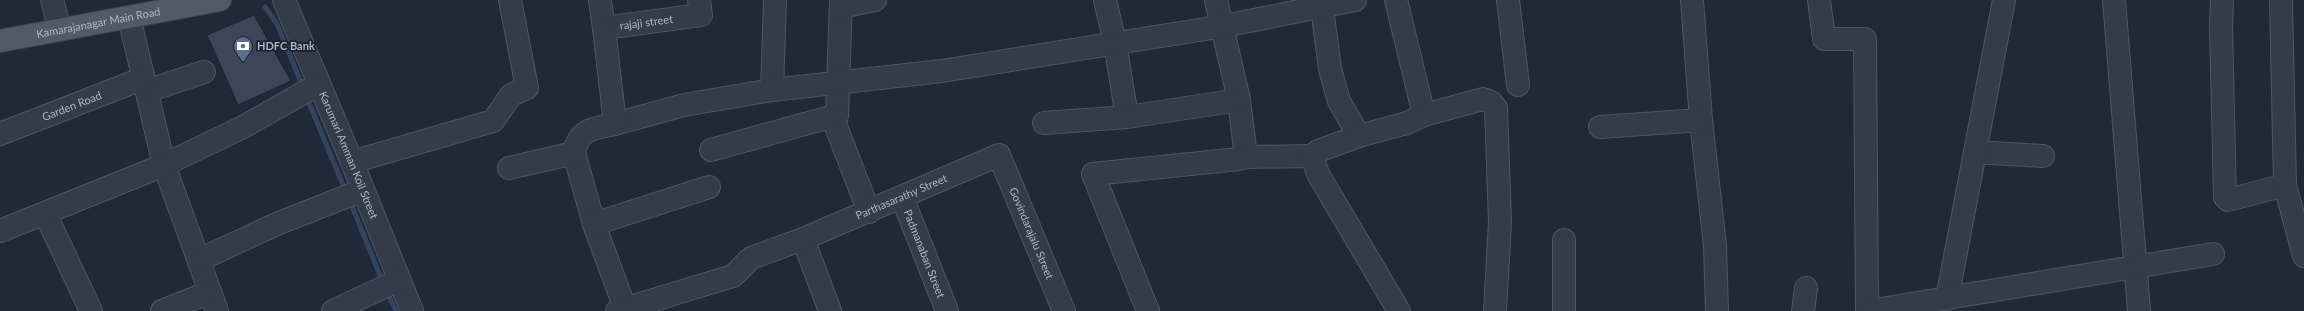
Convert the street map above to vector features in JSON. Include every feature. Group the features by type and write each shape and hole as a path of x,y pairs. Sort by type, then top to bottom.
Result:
{"main road":[{"name":"Kamarajanagar Main Road","path":"0,42 220,0"}],"street":[{"path":"52,0 60,30"},
{"name":"Karumari Amman Koil Street","path":"284,0 363,190 389,284 412,311"},
{"path":"352,162 493,121 511,95 527,88 510,0"},
{"name":"rajaji street","path":"600,0 604,28 701,15 699,0"},
{"path":"772,90 775,0"},
{"path":"869,212 835,124 837,115 841,3 875,0"},
{"path":"1105,0 1115,43 1127,117"},
{"path":"1216,0 1224,26 1239,100 1246,157"},
{"path":"623,310 594,224 574,153 581,136 588,131 684,105 772,90 942,72 1224,26 1295,5 1322,7 1355,0"},
{"path":"1396,0 1424,115"},
{"path":"1508,0 1518,85"},
{"path":"1692,0 1701,120 1715,246 1717,311"},
{"path":"1819,0 1824,39 1865,39 1868,311 2214,254"},
{"path":"1947,298 2004,0"},
{"path":"2114,0 2139,311"},
{"path":"2222,0 2221,26 2225,197 2228,200 2285,185"},
{"path":"2281,0 2285,185 2304,256"},
{"path":"1322,7 1330,69 1339,101 1359,136"},
{"path":"130,17 164,165 214,301 162,311"},
{"path":"604,28 615,124"},
{"name":"Garden Road","path":"0,134 145,85 204,72"},
{"path":"0,231 164,165 243,127 319,84"},
{"path":"1148,311 1093,174 1239,160 1246,157 1312,156 1318,151 1359,136 1406,123 1424,115 1482,99 1491,102 1496,108 1500,222 1495,311"},
{"path":"1044,123 1127,117 1239,100"},
{"path":"711,150 837,115"},
{"path":"1600,127 1701,120"},
{"path":"1975,152 2043,156"},
{"path":"508,168 574,153"},
{"name":"Parthasarathy Street","path":"623,310 733,276 751,258 869,212 999,155"},
{"name":"Govindarajalu Street","path":"999,155 1064,311"},
{"path":"1312,156 1318,174 1399,311"},
{"path":"594,224 709,187"},
{"path":"199,260 279,223 363,190"},
{"name":"Padmanaban Street","path":"902,197 947,311"},
{"path":"45,212 91,311"},
{"path":"803,239 830,311"},
{"path":"1564,240 1564,311"},
{"path":"333,311 389,284"},
{"path":"1803,311 1806,288"}],"building":[{"path":"254,15 291,81 238,105 207,35"}],"waterway":[{"path":"265,7 277,24 303,87"},
{"path":"306,96 346,192"},
{"path":"350,201 383,283"},
{"path":"387,292 396,311"}],"place":[{"name":"HDFC Bank","path":"243,63"}]}
